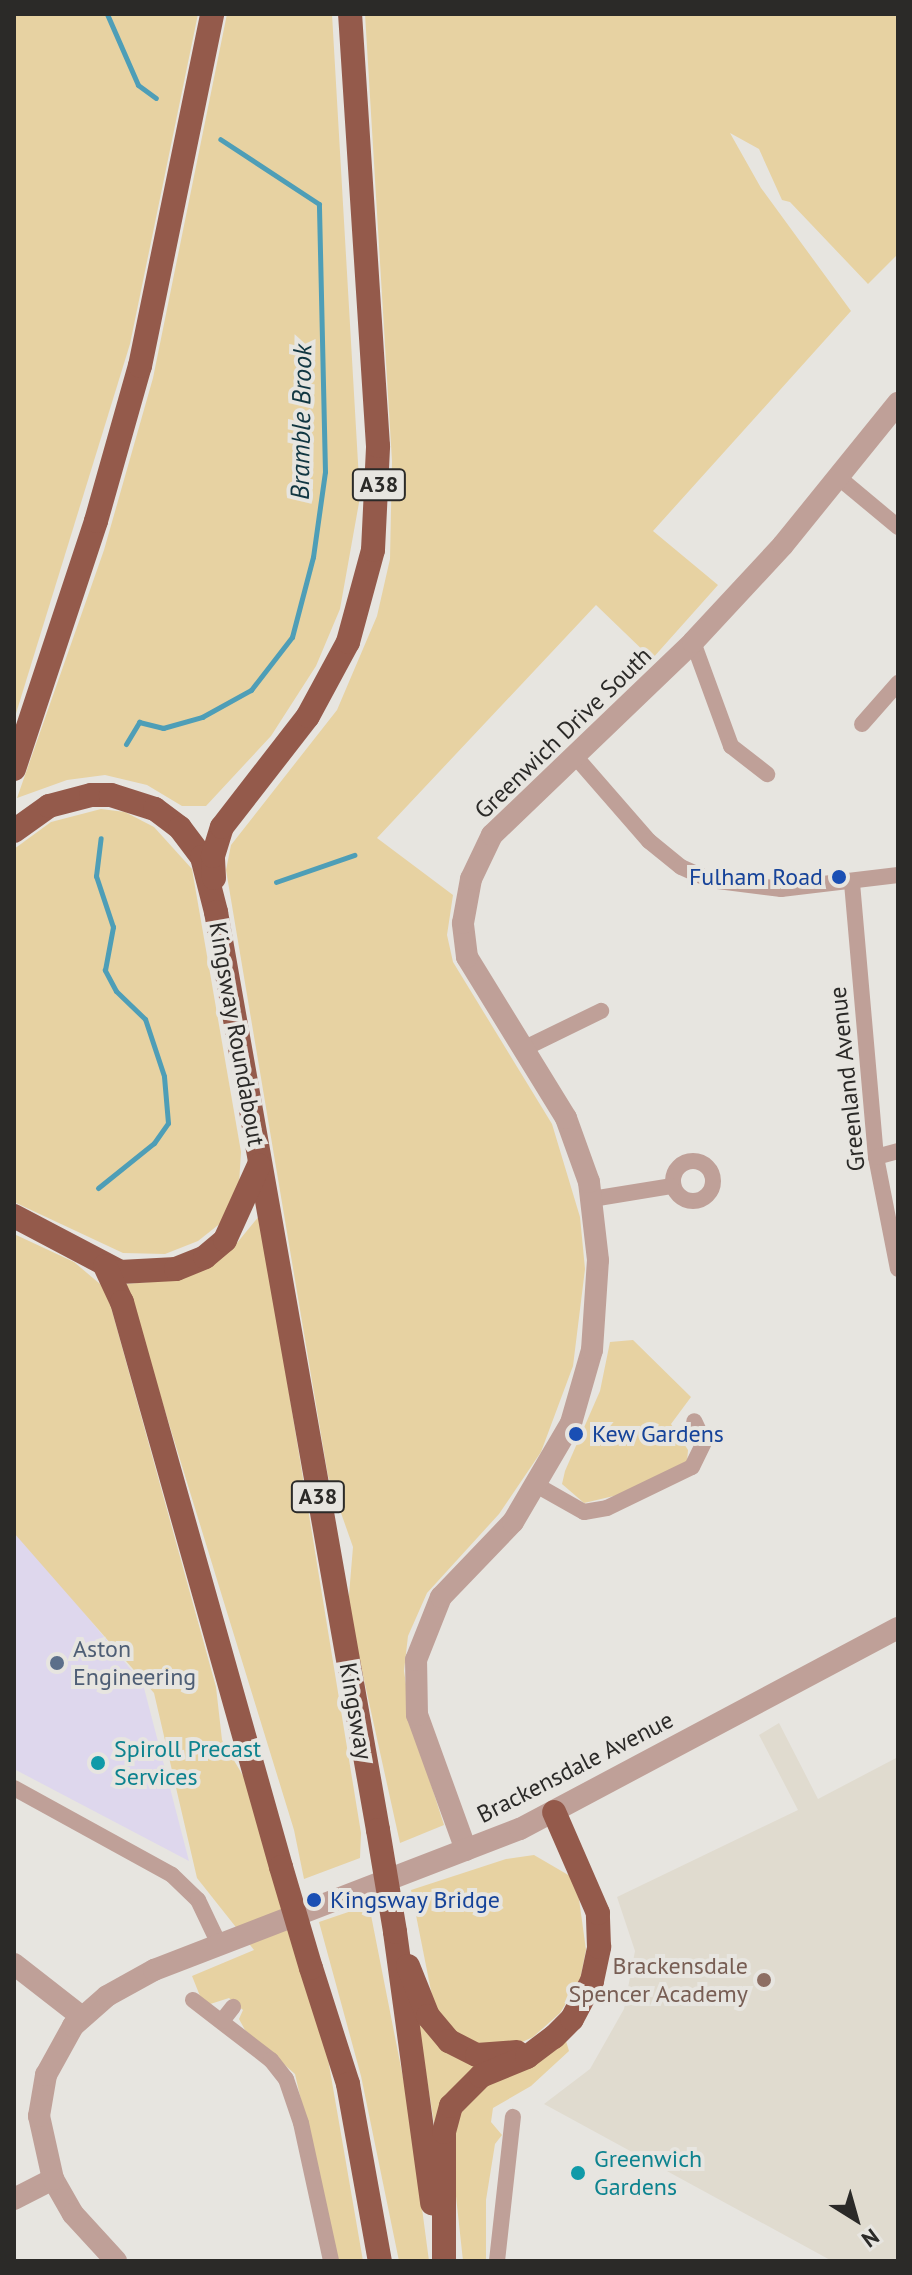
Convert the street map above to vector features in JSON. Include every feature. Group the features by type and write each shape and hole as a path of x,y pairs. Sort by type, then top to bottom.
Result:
{"highway":[{"path":"14,769 53,658 140,366 212,14"},
{"name":"A38","path":"216,912 213,856 222,827 280,756 332,676 348,642 373,550 378,446 350,14"},
{"name":"Kingsway Roundabout","path":"14,831 37,813 72,798 111,795 155,809 194,845 216,912 260,1163 232,1231 205,1257 148,1274 105,1266 14,1216"},
{"name":"Kingsway","path":"260,1163 396,1935 442,2261"},
{"path":"105,1266 122,1302 281,1867 348,2084 380,2261"},
{"path":"442,2261 444,2132 451,2106 472,2082 538,2049 563,2029 583,2003 599,1947 594,1899 554,1812"},
{"path":"396,1935 428,2016 449,2041 490,2056 538,2049"}],"street":[{"name":"Greenwich Drive South","path":"466,1850 417,1715 416,1660 441,1597 513,1522 538,1486 571,1423 592,1350 598,1260 592,1199 566,1118 467,957 466,901 476,865 492,835 693,642 838,477 898,403"},
{"path":"838,477 898,527"},
{"path":"693,642 731,746 767,774"},
{"path":"862,724 898,683"},
{"path":"574,755 649,841 681,867 710,880 781,889 852,883 898,875"},
{"name":"Greenland Avenue","path":"852,883 876,1157 898,1269"},
{"path":"523,1049 601,1011"},
{"path":"876,1157 898,1151"},
{"path":"592,1199 671,1186"},
{"path":"538,1486 584,1512 607,1508 692,1467 704,1442 694,1421"},
{"name":"Brackensdale Avenue","path":"116,2261 73,2214 53,2179 42,2142 41,2094 60,2045 82,2017 133,1980 466,1850 554,1812 898,1628"},
{"path":"14,1788 172,1875 198,1900 219,1944"},
{"path":"14,1964 82,2017"},
{"path":"193,2000 271,2060 291,2090 331,2261"},
{"path":"222,2021 233,2007"},
{"path":"497,2261 513,2117"},
{"path":"14,2199 53,2179"}],"shaded area":[{"path":"14,14 198,14 130,344 14,720"},
{"path":"227,14 332,14 360,497 340,609 316,666 271,736 206,806 182,806 147,785 105,775 67,780 17,798 104,550 153,378"},
{"path":"365,14 898,14 898,254 868,284 790,202 782,200 759,149 730,133 761,188 851,311 653,531 718,585 652,659 596,605 377,838 453,895 447,935 453,962 552,1124 580,1217 585,1269 573,1366 541,1452 499,1514 427,1593 408,1636 404,1671 412,1725 444,1825 400,1843 348,1607 353,1547 328,1476 226,870 231,845 337,710 377,616 390,559 392,461"},
{"path":"101,809 125,812 154,827 192,869 241,1152 239,1184 222,1222 198,1241 165,1254 123,1253 14,1202 14,849 51,822"},
{"path":"260,1215 361,1833 360,1858 304,1879 294,1830 126,1284 173,1280 232,1249"},
{"path":"14,1234 74,1262 106,1289 216,1687 222,1740 252,1791 327,2053 363,2261 338,2261 295,2074 245,2030 239,2019 243,2010 229,1998 204,2006 192,1976 254,1950 197,1878 154,1693 14,1533"},
{"path":"633,1340 691,1397 671,1424 688,1450 687,1462 618,1495 584,1503 562,1484 565,1471 600,1391 610,1342"},
{"path":"14,1528 143,1684 189,1861 14,1769"},
{"name":"Brackensdale Spencer Academy","path":"779,1723 818,1799 898,1757 898,2261 832,2261 544,2104 590,2069 624,2009 635,1951 617,1897 798,1810 759,1735"},
{"path":"534,1855 570,1876 579,1899 586,1950 580,1980 560,2013 533,2037 520,2043 463,2044 435,2011 411,1890 506,1859"},
{"path":"369,1905 408,2103 429,2261 399,2261 361,2076 319,1922"},
{"path":"417,2018 485,2063 435,2129"},
{"path":"566,2041 569,2051 531,2086 493,2108 491,2122 502,2135 495,2144 486,2200 486,2261 463,2261 451,2150 456,2109 468,2092"}],"waterway":[{"name":"Bramble Brook","path":"107,14 138,85 156,98"},
{"name":"Bramble Brook","path":"126,744 139,722 163,728 202,717 251,690 292,637 313,557 325,472 319,204 220,139"},
{"name":"Bramble Brook","path":"98,1188 154,1143 168,1123 164,1076 145,1019 116,991 105,970 113,927 96,876 101,838"},
{"path":"276,882 354,855"}],"place":[{"name":"Fulham Road","path":"839,877"},
{"name":"Kew Gardens","path":"576,1434"},
{"name":"Aston Engineering","path":"57,1663"},
{"name":"Spiroll Precast Services","path":"98,1763"},
{"name":"Kingsway Bridge","path":"314,1900"},
{"name":"Brackensdale Spencer Academy","path":"764,1980"},
{"name":"Greenwich Gardens","path":"578,2173"}]}
